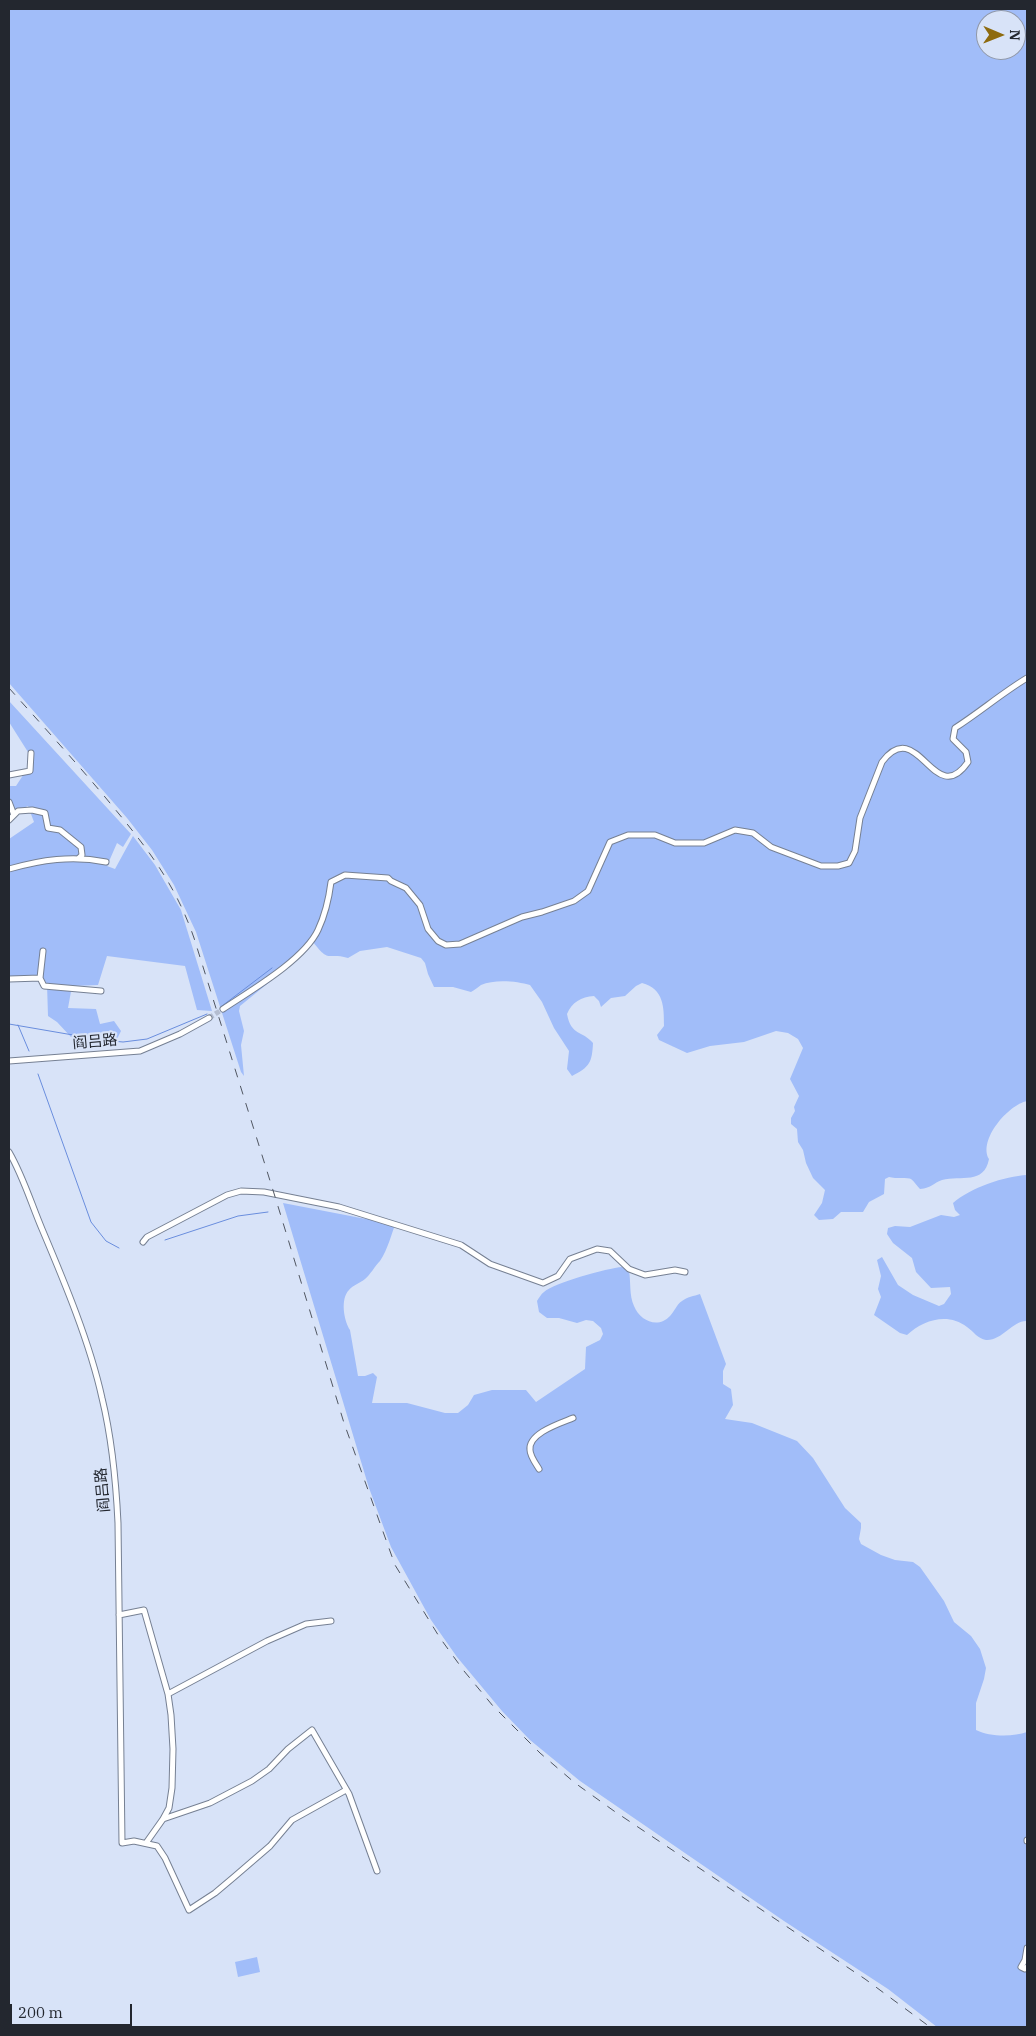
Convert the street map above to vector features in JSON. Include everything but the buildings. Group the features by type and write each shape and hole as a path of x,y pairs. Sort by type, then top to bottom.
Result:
{"street":[{"path":"223,1009 293,961 317,932 328,901 331,882 345,874 388,878 406,888 420,905 428,929 438,941 446,945 460,944 522,917 574,901 588,891 610,842 628,835 654,835 675,843 704,843 735,830 753,833 772,847 821,866 838,866 849,862 855,852 860,818 886,756 893,751 907,748 916,752 937,774 952,776 962,771 968,762 966,752 953,739 955,728 1027,678"},
{"path":"9,775 30,771 32,752"},
{"path":"9,802 14,815"},
{"path":"9,820 18,811 32,810 45,813 48,828 60,830 81,847 82,855 80,858"},
{"path":"9,869 54,859 80,858 106,862"},
{"path":"43,951 40,978 44,986 101,991"},
{"path":"9,979 40,978"},
{"name":"阎吕路","path":"9,1061 140,1050 180,1034 209,1018"},
{"name":"阎吕路","path":"9,1152 60,1270 102,1396 108,1422 117,1501 122,1843 134,1841 145,1843"},
{"path":"143,1242 147,1238 227,1195 241,1191 307,1199 400,1225 461,1244 490,1264 543,1282 558,1276 570,1259 596,1249 610,1251 629,1269 645,1275 675,1270 685,1272"},
{"path":"539,1469 530,1450 532,1439 543,1431 573,1418"},
{"path":"119,1615 144,1610 168,1694 172,1715 173,1775 171,1799 164,1819 145,1843 157,1846 166,1858 189,1910 215,1893 270,1846 292,1820 346,1790"},
{"path":"168,1694 267,1641 306,1624 331,1621"},
{"path":"164,1819 210,1803 252,1781 269,1769 288,1749 312,1730 349,1794 377,1871"},
{"path":"1027,1948 1025,1960 1021,1966 1027,1967"}],"shaded area":[{"path":"9,9 1027,9 1027,1101 1011,1109 991,1133 987,1151 989,1159 982,1173 977,1176 942,1180 927,1188 920,1189 911,1179 889,1177 885,1179 884,1194 869,1202 863,1212 841,1212 833,1219 819,1220 814,1215 822,1203 825,1190 813,1178 806,1163 803,1150 798,1142 797,1129 791,1124 791,1118 795,1111 794,1107 799,1096 790,1079 803,1048 798,1039 788,1033 776,1031 744,1042 710,1046 687,1053 659,1040 657,1035 664,1026 663,1006 659,994 642,983 625,996 611,998 601,1007 599,1001 594,996 574,1003 567,1014 571,1026 593,1043 589,1063 583,1070 572,1076 567,1069 569,1051 554,1028 542,1002 530,985 519,982 499,981 486,983 471,992 453,987 434,987 425,963 421,958 387,947 360,951 348,958 326,955 313,942 283,971 240,1006 239,1011 244,1031 241,1045 244,1076 241,1072 196,932 174,885 152,850 127,818 9,683"},
{"path":"9,701 131,834 123,847 117,843 107,866 115,869 133,836 155,865 181,910 212,1011 197,1010 185,966 107,956 98,985 72,986 68,1008 96,1009 100,1024 114,1021 121,1031 117,1039 71,1037 57,1022 48,1016 47,984 43,978 9,979 9,839 34,822 28,806 9,814 9,786 16,786 33,760 9,722"},
{"path":"1027,1175 1027,1321 1017,1324 997,1337 986,1340 978,1337 960,1322 944,1319 920,1325 907,1335 900,1333 874,1315 881,1297 878,1289 881,1276 877,1260 882,1257 898,1285 913,1295 939,1306 944,1304 951,1294 950,1287 931,1288 916,1272 912,1258 893,1243 887,1234 888,1228 895,1226 910,1227 941,1215 954,1217 960,1215 955,1210 953,1203 969,1192 998,1180"},
{"path":"283,1203 366,1219 369,1214 396,1222 380,1261 367,1277 349,1290 344,1304 358,1376 373,1373 377,1377 372,1403 407,1403 445,1413 458,1413 468,1405 474,1395 492,1390 526,1390 536,1402 585,1369 586,1347 600,1340 603,1334 601,1328 593,1321 586,1320 577,1323 559,1318 547,1318 539,1312 537,1301 542,1294 549,1288 569,1280 622,1267 629,1271 631,1297 634,1306 640,1316 655,1323 665,1320 672,1314 678,1304 684,1300 700,1294 726,1364 723,1371 723,1384 731,1389 733,1405 725,1419 752,1423 797,1441 813,1458 845,1508 861,1523 859,1539 861,1544 881,1555 895,1560 913,1562 920,1567 944,1601 954,1622 971,1636 980,1649 986,1668 976,1703 976,1730 988,1734 1002,1735 1015,1735 1027,1732 1027,2027 937,2027 888,1989 784,1921 580,1781 530,1740 502,1711 457,1657 431,1620 391,1547 369,1488"},
{"path":"257,1957 260,1972 238,1977 235,1962"}],"waterway":[{"path":"222,1006 272,968"},
{"path":"9,1024 123,1042 147,1039 207,1014"},
{"path":"18,1025 29,1051"},
{"path":"38,1074 91,1222 106,1241 119,1248"},
{"path":"165,1240 238,1216 268,1212"}],"tunnel":[{"path":"209,1018 223,1009"}],"railway":[{"path":"9,688 132,830 167,880 186,917 277,1203 344,1423 395,1565 440,1638 493,1706 540,1753 575,1783 865,1979 930,2027"}]}
